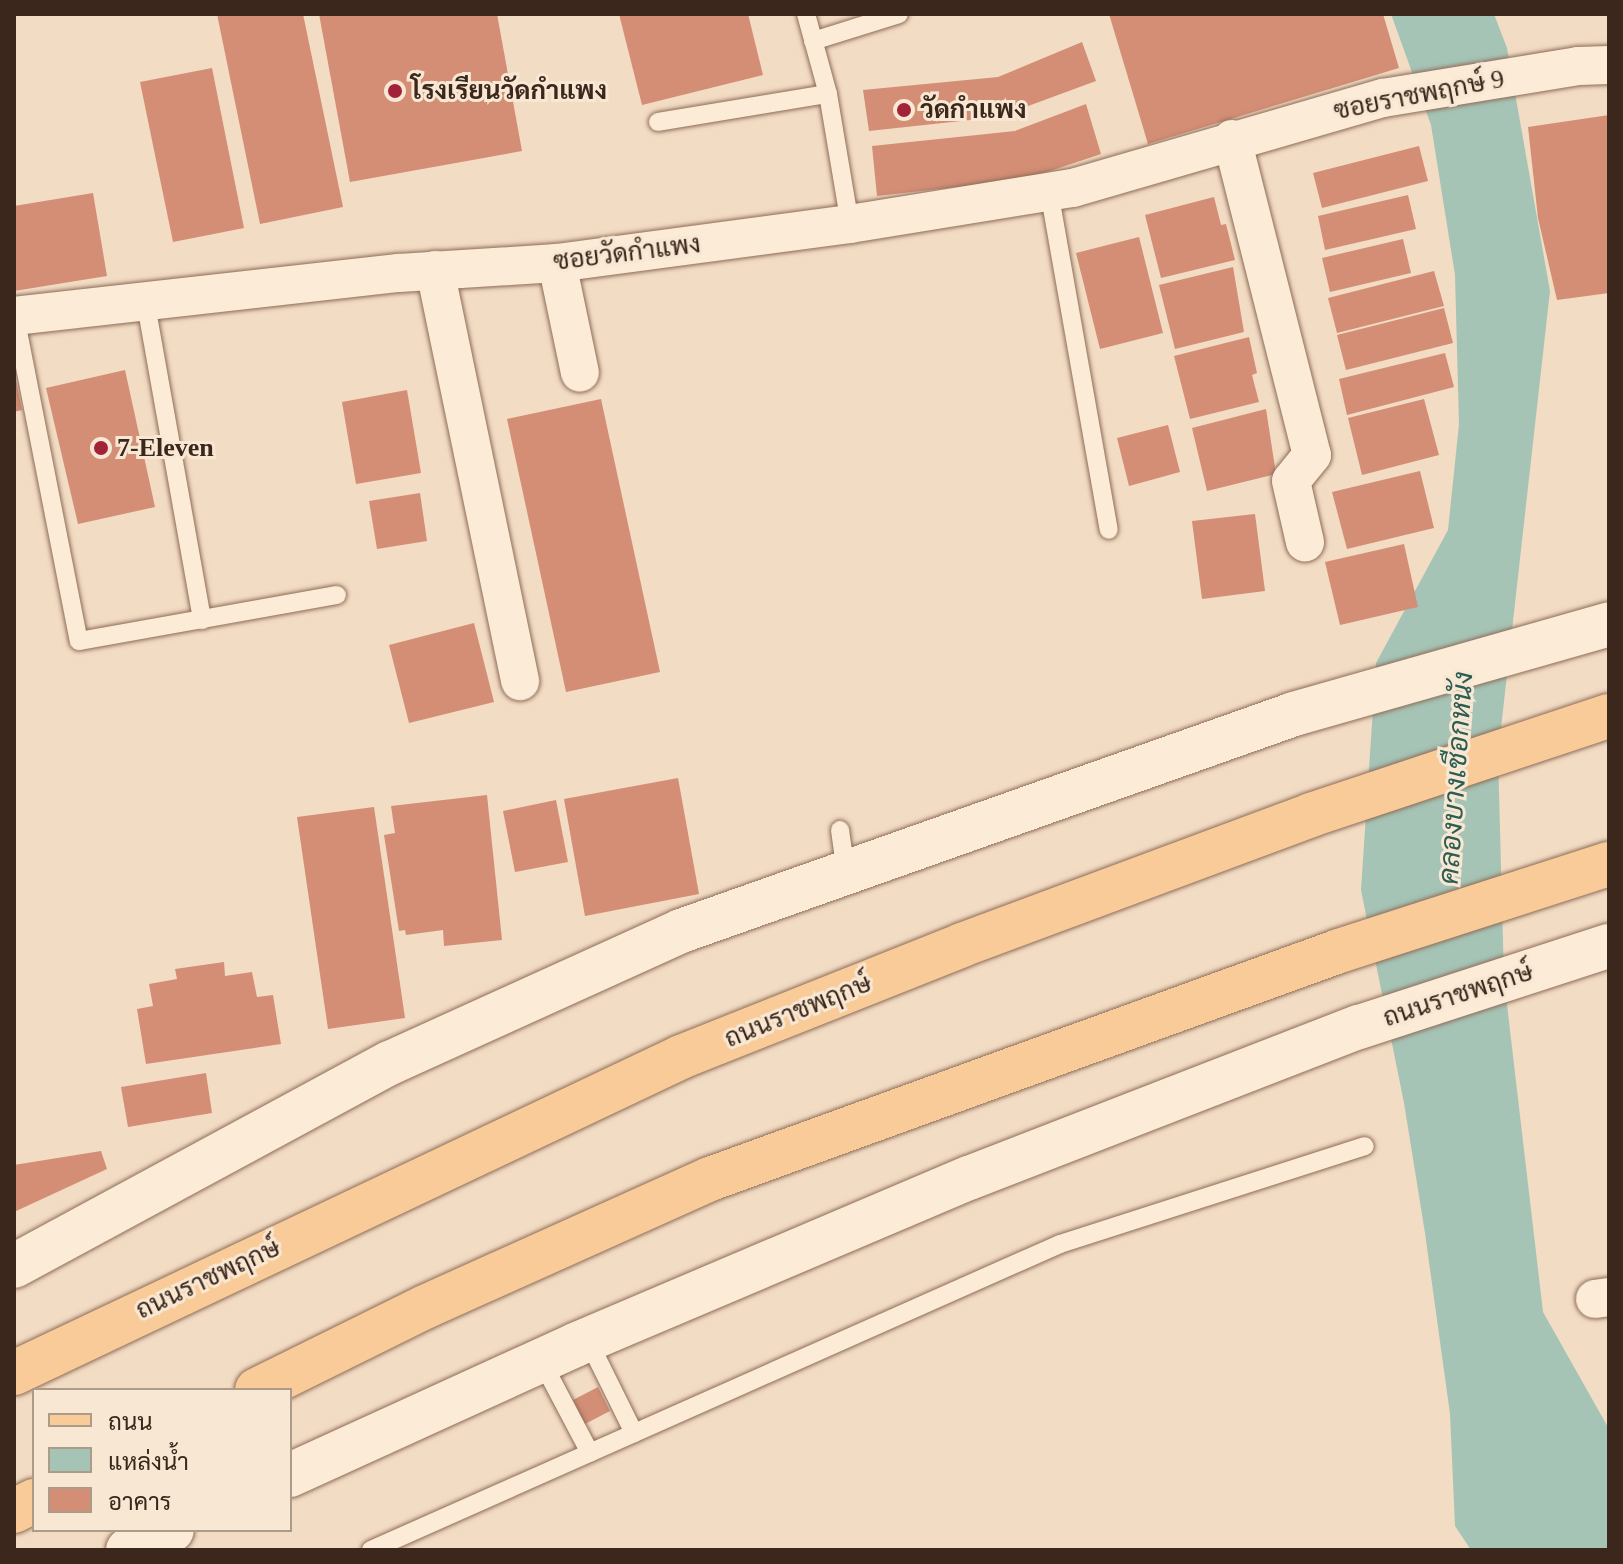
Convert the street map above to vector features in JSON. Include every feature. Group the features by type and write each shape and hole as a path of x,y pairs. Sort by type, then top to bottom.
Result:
{"main road":[{"path":"14,1266 390,1063 681,931 1294,714 1609,624"},
{"name":"ถนนราชพฤกษ์","path":"14,1373 681,1057 962,945 1311,815 1609,716"},
{"path":"261,1388 425,1307 710,1179 1339,951 1606,865"},
{"name":"ถนนราชพฤกษ์","path":"292,1474 541,1360 969,1178 1359,1027 1609,946"},
{"path":"14,1511 32,1502"},
{"path":"128,1550 168,1532"}],"street":[{"name":"ซอยราชพฤกษ์ 9","path":"1232,139 1383,98 1578,66 1609,65"},
{"name":"ซอยวัดกำแพง","path":"14,316 145,299 435,270 557,263 850,224 1073,188 1232,139"},
{"path":"1232,139 1312,455 1291,481 1305,542"},
{"path":"557,263 580,373"},
{"path":"435,270 520,681"}],"lane":[{"path":"806,14 828,94 850,224"},
{"path":"813,41 899,14"},
{"path":"658,122 828,94"},
{"path":"1049,191 1109,530"},
{"path":"145,299 202,620"},
{"path":"14,316 79,641 337,595"},
{"path":"840,830 846,873"},
{"path":"371,1550 1060,1244 1365,1146"},
{"path":"588,1340 634,1433"},
{"path":"541,1360 590,1453"}],"water":[{"name":"คลองบางเชือกหนัง","path":"1391,14 1494,14 1507,48 1550,291 1498,755 1504,979 1543,1312 1609,1429 1609,1550 1471,1550 1455,1526 1450,1414 1425,1233 1404,1103 1361,890 1376,663 1448,530 1459,424 1455,275 1431,125"}],"building":[{"path":"217,14 303,14 343,207 260,224"},
{"path":"319,14 497,14 522,151 350,182"},
{"path":"619,14 748,14 763,75 642,105"},
{"path":"1109,14 1383,14 1399,68 1148,144"},
{"path":"1082,42 1096,81 998,117 869,131 863,90 998,77"},
{"path":"212,68 244,228 173,242 140,82"},
{"path":"1086,104 1101,154 1026,179 877,196 872,146 1015,131"},
{"path":"1609,115 1609,293 1557,300 1538,218 1528,127"},
{"path":"1419,146 1428,181 1322,208 1313,173"},
{"path":"93,193 107,276 14,291 14,206"},
{"path":"1408,195 1416,229 1325,250 1318,216"},
{"path":"1214,197 1221,225 1226,224 1235,260 1161,278 1145,215"},
{"path":"1139,237 1163,333 1100,349 1076,253"},
{"path":"1403,239 1411,273 1330,292 1322,258"},
{"path":"1233,267 1244,332 1175,349 1159,285"},
{"path":"1434,271 1444,306 1337,333 1328,298"},
{"path":"1444,308 1453,343 1346,370 1337,335"},
{"path":"1249,337 1257,373 1252,375 1259,402 1190,419 1174,356"},
{"path":"1445,353 1454,387 1347,415 1339,379"},
{"path":"14,370 22,410 14,412"},
{"name":"7-Eleven","path":"125,370 155,507 78,524 46,388"},
{"path":"407,390 421,473 356,484 342,402"},
{"path":"601,399 660,672 566,692 507,419"},
{"path":"1424,399 1439,455 1362,475 1348,418"},
{"path":"1266,409 1276,474 1207,491 1192,428"},
{"path":"1168,425 1180,472 1129,486 1117,438"},
{"path":"1420,471 1434,528 1347,549 1332,492"},
{"path":"420,493 427,541 377,549 369,501"},
{"path":"1255,514 1265,591 1202,599 1192,521"},
{"path":"1404,544 1418,607 1340,625 1325,562"},
{"path":"474,623 494,702 409,723 389,645"},
{"path":"678,778 699,894 585,916 564,799"},
{"path":"487,795 502,940 444,946 443,930 406,935 405,930 399,931 384,835 395,833 391,806"},
{"path":"556,800 568,862 515,872 503,811"},
{"path":"374,807 405,1018 328,1029 297,817"},
{"path":"224,962 225,976 252,972 257,997 273,995 281,1044 146,1064 137,1009 153,1006 149,984 177,979 175,969"},
{"path":"206,1073 212,1113 128,1127 121,1087"},
{"path":"101,1151 107,1169 14,1212 14,1165"},
{"path":"598,1387 610,1411 585,1424 573,1400"}],"place":[{"name":"โรงเรียนวัดกำแพง","path":"395,91"},
{"name":"วัดกำแพง","path":"904,110"},
{"name":"7-Eleven","path":"101,448"}]}
